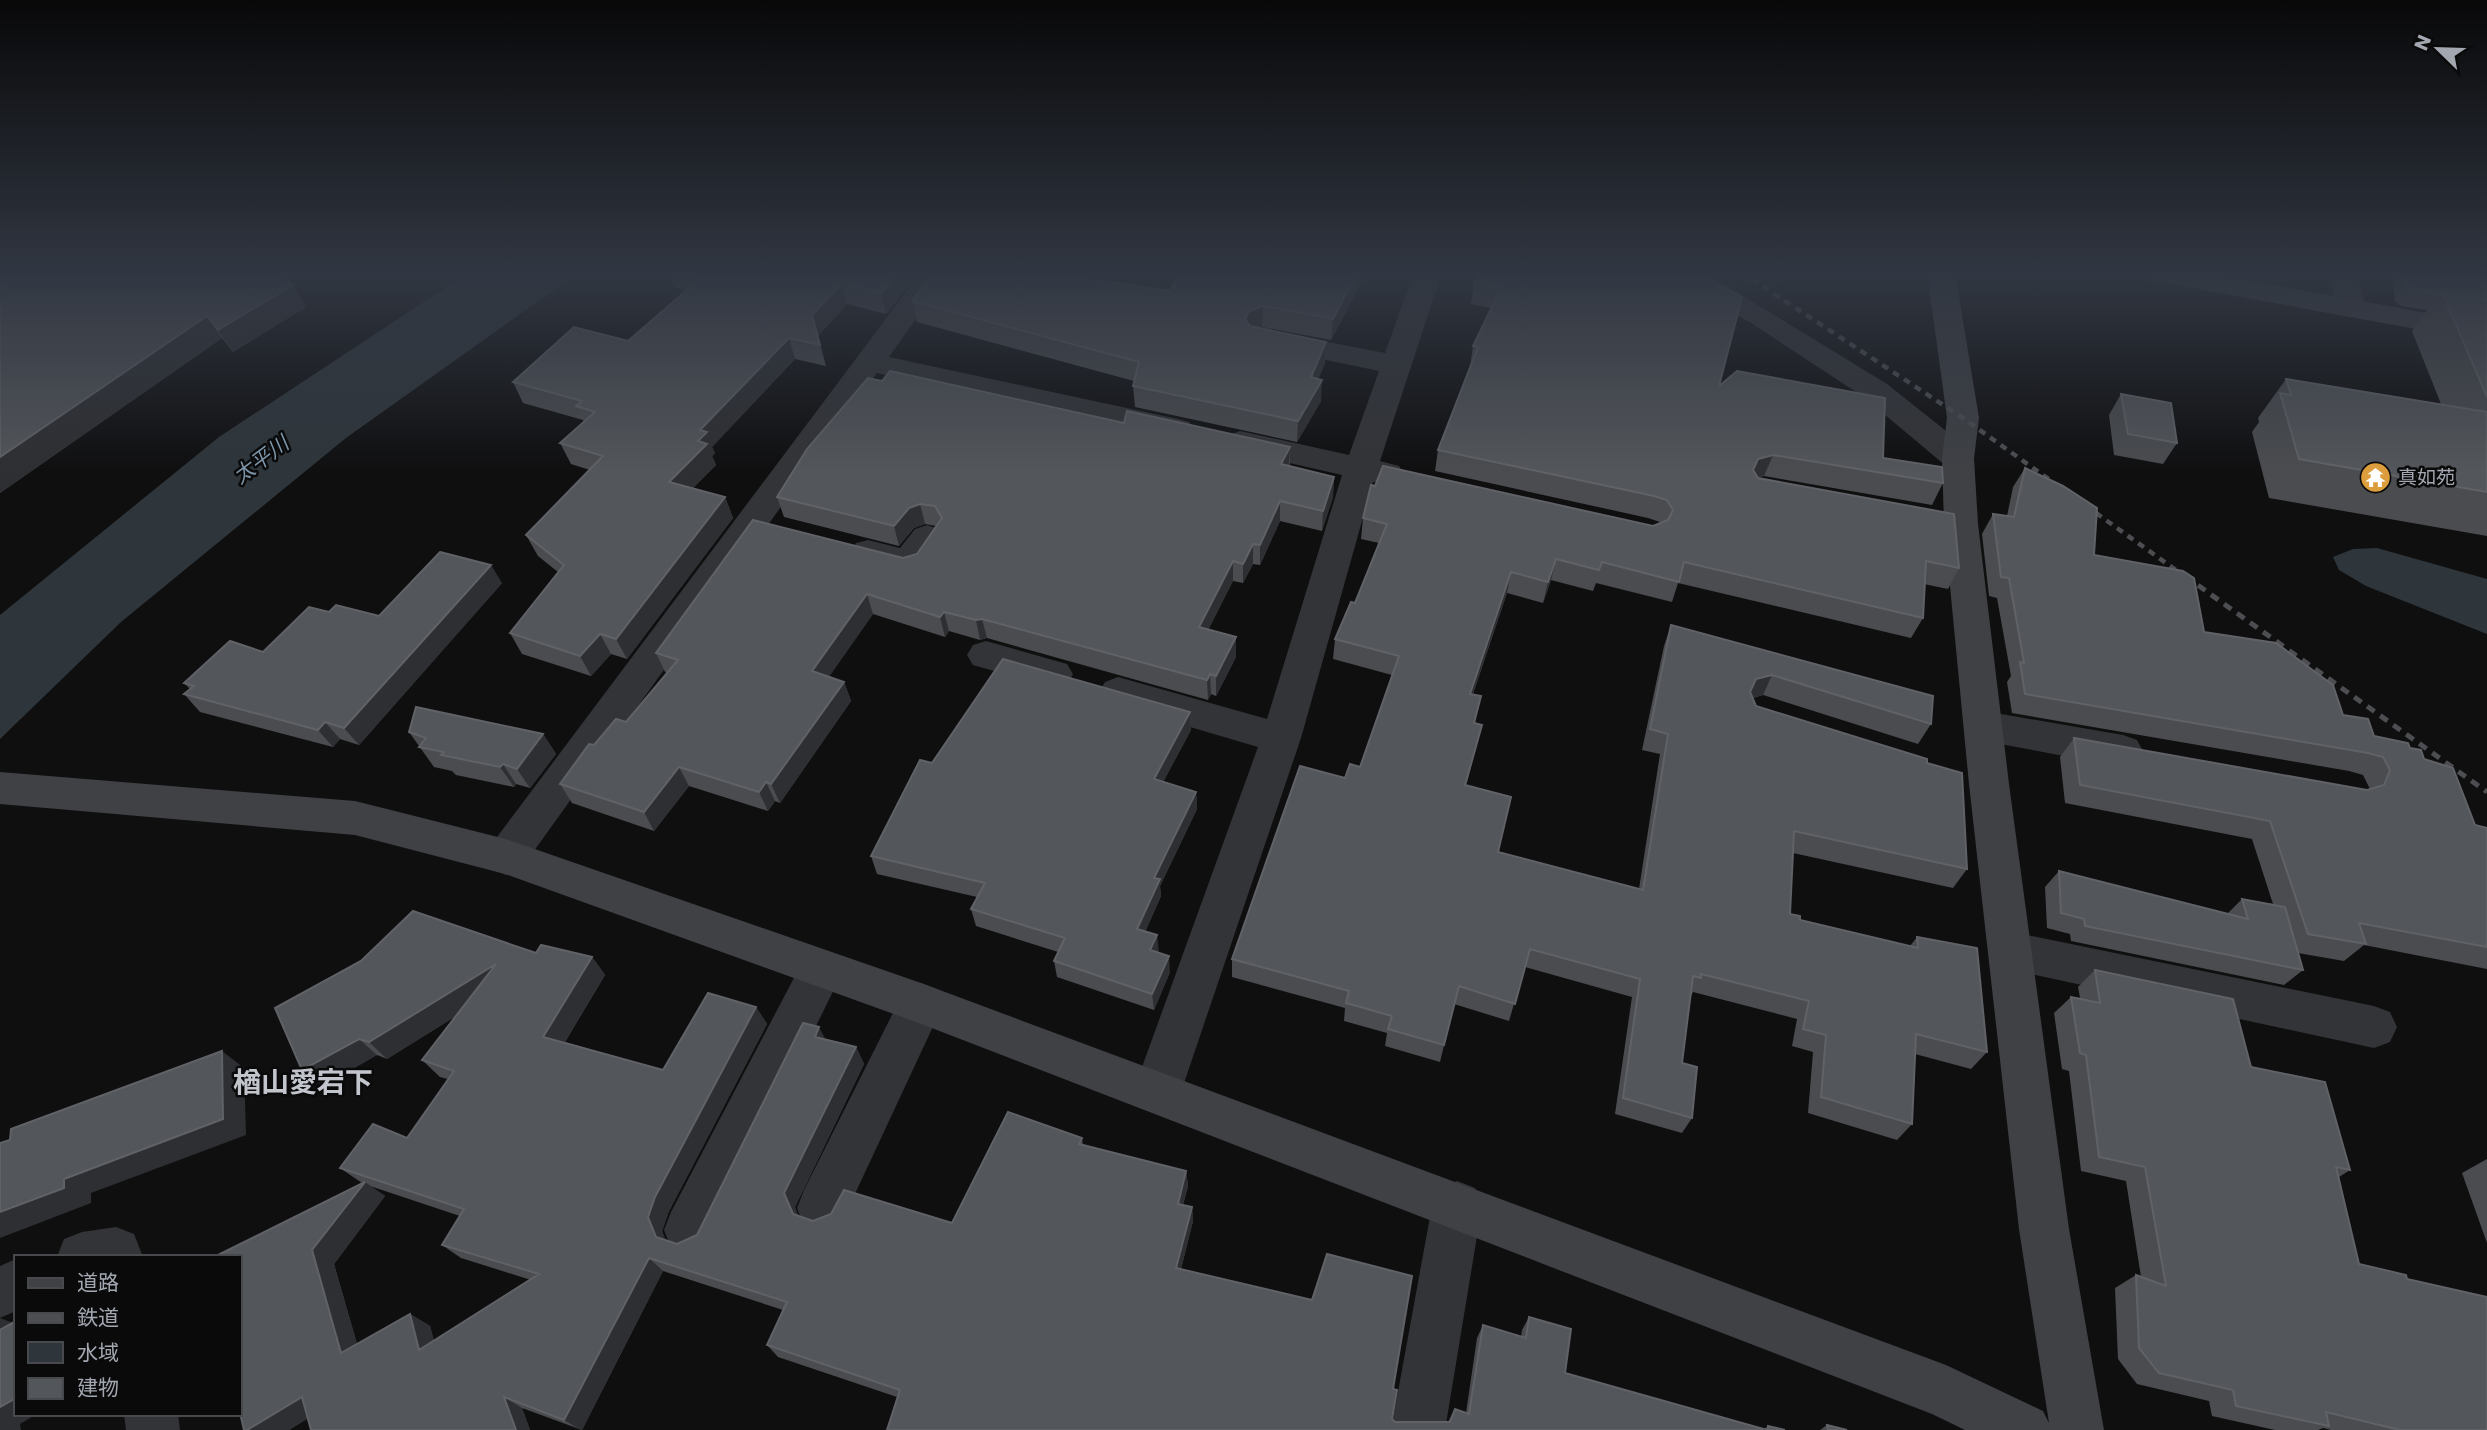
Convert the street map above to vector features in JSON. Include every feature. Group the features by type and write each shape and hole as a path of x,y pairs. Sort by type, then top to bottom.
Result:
{"street":[{"path":"506,857 886,339"},
{"path":"1262,339 1396,365"},
{"path":"1157,1092 1281,738 1362,468 1405,339"},
{"path":"1795,339 1876,391 1958,458"},
{"path":"1951,339 1963,418 1948,522 1984,726 2044,1228 2077,1430"},
{"path":"869,362 1416,480"},
{"path":"751,523 790,533"},
{"path":"843,546 908,563 927,537"},
{"path":"986,655 1281,738"},
{"path":"1984,726 2159,757"},
{"path":"1949,772 1989,784"},
{"path":"0,788 355,818 506,857 921,1003 1157,1092 1946,1392 2024,1430"},
{"path":"2012,951 2374,1027"},
{"path":"689,1230 822,969"},
{"path":"822,1208 921,1003"},
{"path":"1418,1430 1457,1206"},
{"path":"96,1255 116,1252 117,1255"}],"water":[{"name":"太平川","path":"368,339 485,339 346,438 121,622 0,739 0,615 219,437"},
{"path":"2377,548 2487,579 2487,634 2366,586 2339,570 2333,557 2353,549"}],"building":[{"path":"0,339 174,339 0,457"},
{"path":"561,339 628,341 631,339 788,339 700,430 707,432 698,441 707,444 669,482 725,497 616,639 600,634 580,656 510,633 564,565 526,535 603,456 560,443 595,412 576,406 582,401 513,382"},
{"path":"792,339 818,339 820,345"},
{"path":"1052,339 1310,339 1326,342 1311,377 1322,380 1298,421 1133,386 1139,362"},
{"path":"1477,339 1731,339 1719,386 1737,371 1885,398 1883,458 1942,467 1943,483 1773,455 1758,459 1753,470 1758,478 1954,514 1959,568 1926,561 1923,618 1684,562 1679,582 1602,562 1599,570 1556,559 1548,582 1511,572 1470,694 1481,696 1474,723 1482,725 1465,785 1511,797 1498,852 1643,890 1668,734 1650,729 1671,625 1933,696 1931,724 1772,675 1756,679 1750,692 1756,706 1927,759 1927,763 1962,773 1967,869 1794,831 1790,914 1800,916 1800,920 1918,948 1917,937 1977,948 1987,1052 1916,1034 1912,1124 1821,1097 1826,1035 1803,1029 1809,1001 1701,974 1701,978 1693,976 1682,1063 1697,1067 1692,1118 1623,1098 1640,979 1530,949 1515,1004 1459,986 1444,1045 1388,1029 1392,1016 1346,1003 1349,991 1232,959 1300,766 1345,778 1350,764 1360,767 1399,656 1335,639 1351,602 1355,603 1387,524 1363,518 1371,485 1375,486 1383,466 1653,526 1668,520 1673,510 1667,500 1654,496 1438,450 1478,347 1473,346"},
{"path":"2462,339 2487,339 2487,397"},
{"path":"890,371 1124,423 1127,411 1290,447 1281,464 1334,477 1323,511 1280,501 1260,545 1253,544 1243,564 1233,561 1199,627 1236,637 1216,676 1210,674 1207,680 982,619 944,612 940,617 867,594 812,671 844,682 771,784 766,782 759,792 679,767 644,812 560,784 589,744 594,745 616,719 626,722 678,660 656,653 753,520 903,558 917,554 942,518 935,506 920,504 909,508 894,526 777,497 807,449 868,378 882,381"},
{"path":"2286,379 2487,412 2487,492 2299,459 2280,393 2291,395"},
{"path":"2121,394 2171,403 2177,443 2128,434"},
{"path":"2025,468 2063,486 2097,508 2094,555 2183,571 2194,578 2204,632 2276,643 2333,685 2343,715 2368,719 2374,736 2408,743 2410,748 2421,750 2424,759 2453,768 2475,825 2487,828 2487,947 2359,923 2366,944 2308,934 2270,821 2080,785 2074,738 2367,790 2384,785 2390,770 2383,757 2368,753 2025,694 2020,662 2024,663 2009,578 2001,577 1993,514 2014,517"},
{"path":"440,552 491,565 344,728 325,722 318,730 184,694 194,686 184,683 230,641 263,652 309,607 329,612 336,605 379,616"},
{"path":"1003,659 1190,712 1154,779 1196,792 1154,878 1160,879 1137,929 1157,935 1150,950 1169,956 1152,994 1054,961 1065,938 971,909 985,883 871,856 920,760 932,763"},
{"path":"416,707 543,734 517,769 503,764 500,767 441,755 444,752 419,747 426,738 409,732"},
{"path":"2059,871 2248,919 2242,899 2285,907 2303,970 2085,926 2084,919 2061,913"},
{"path":"413,911 536,953 541,945 592,957 543,1037 663,1070 708,993 756,1007 655,1197 648,1217 656,1237 677,1244 697,1235 803,1023 819,1027 815,1037 856,1047 784,1193 793,1214 813,1221 831,1214 844,1190 952,1223 1008,1112 1082,1138 1079,1144 1186,1171 1178,1204 1192,1207 1176,1268 1312,1300 1327,1254 1412,1276 1393,1389 1397,1390 1392,1419 1395,1422 1450,1422 1455,1409 1469,1414 1483,1325 1526,1338 1529,1317 1571,1329 1565,1373 1767,1430 887,1430 900,1390 767,1345 787,1302 649,1258 564,1420 504,1397 516,1430 311,1430 302,1397 244,1430 241,1416 242,1255 218,1255 365,1182 312,1250 341,1353 410,1314 419,1350 539,1274 442,1245 464,1209 340,1168 373,1124 407,1138 454,1071 422,1060 496,964 369,1042 359,1039 302,1070 275,1008 361,961"},
{"path":"2095,970 2233,999 2251,1067 2325,1082 2350,1170 2336,1167 2359,1264 2406,1275 2407,1279 2487,1297 2487,1430 2400,1430 2326,1412 2329,1426 2236,1406 2233,1390 2159,1373 2139,1348 2136,1275 2166,1286 2145,1167 2099,1157 2086,1055 2080,1053 2071,997 2100,1003"},
{"path":"222,1051 223,1119 64,1179 64,1188 0,1212 0,1143 10,1140 11,1129"},
{"path":"14,1322 14,1399 0,1407 0,1330"},
{"path":"1827,1425 1847,1430 1828,1430"},
{"path":"1768,1426 1785,1430 1768,1430"}],"railway":[{"path":"1842,339 1963,418 2187,578"},
{"path":"2185,576 2487,792"}],"place":[{"name":"真如苑","path":"2375,477"}],"district":[{"name":"楢山愛宕下","path":"303,1082"}]}
